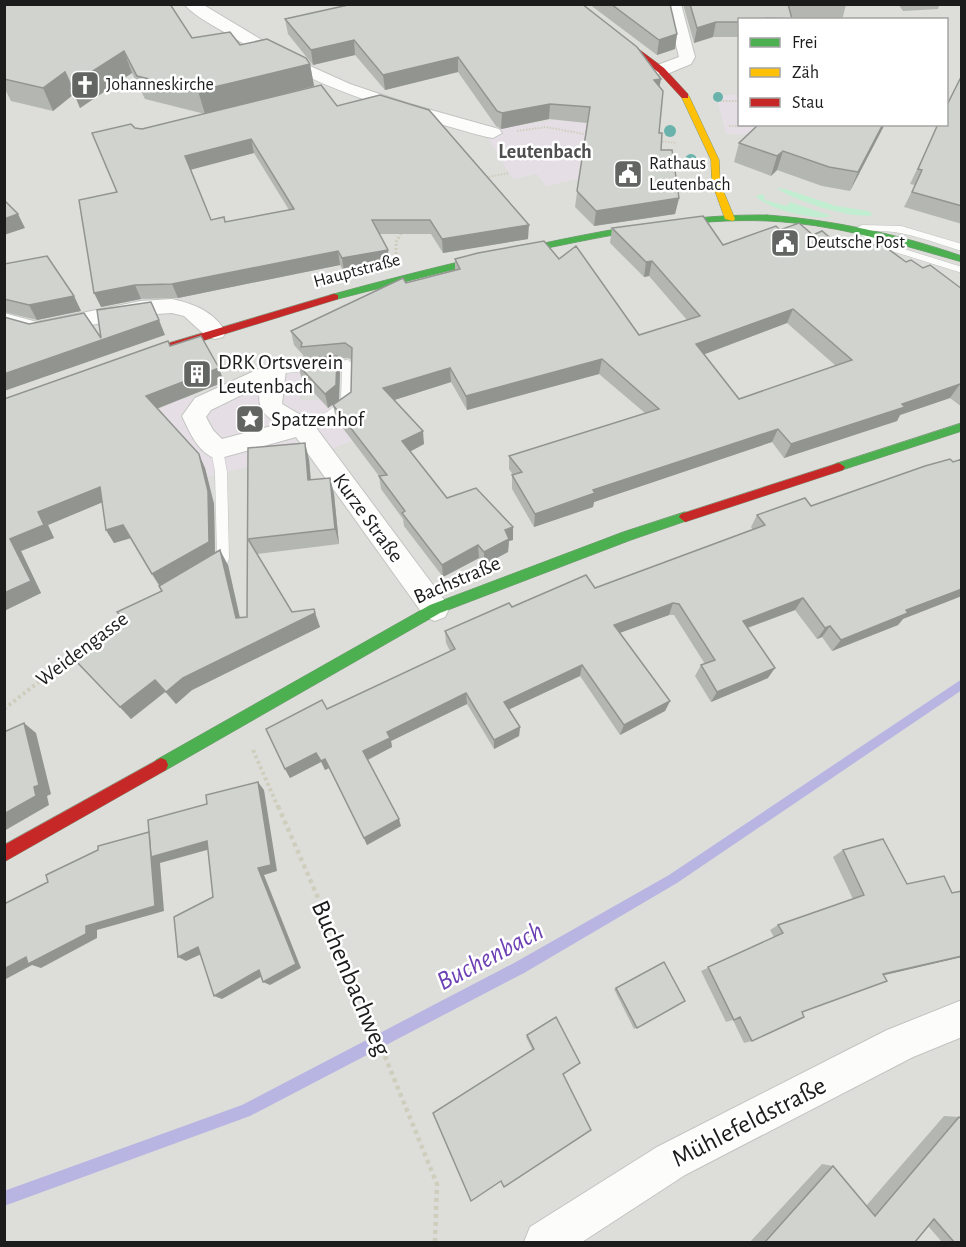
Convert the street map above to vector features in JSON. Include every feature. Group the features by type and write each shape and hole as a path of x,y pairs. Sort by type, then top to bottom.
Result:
{"street":[{"path":"191,4 238,35 342,87 407,110 493,133"},
{"path":"207,14 225,4"},
{"path":"573,4 661,70 687,99 715,160 729,174"},
{"path":"661,70 685,61 687,57 673,4"},
{"path":"319,93 342,87"},
{"path":"715,160 716,183 730,219"},
{"path":"750,202 759,218"},
{"name":"Hauptstraße","path":"146,354 328,297 490,256 595,236 730,219 759,218 856,228 920,244 962,259"},
{"path":"4,320 37,328 141,308 172,306 191,310 215,332"},
{"path":"274,370 270,402 272,409 302,427"},
{"path":"274,370 203,404 194,416 203,435 217,450 302,427"},
{"name":"Kurze Straße","path":"302,427 435,609"},
{"name":"Bachstraße","path":"4,854 435,609 627,536 962,427"},
{"name":"Mühlefeldstraße","path":"545,1242 671,1161 900,1043 962,1018"}],"lane":[{"path":"856,228 893,227 962,248"},
{"path":"856,228 882,245 962,270"},
{"path":"274,370 348,364 347,403 331,415 302,427"},
{"path":"198,576 223,558 221,472 217,450"}],"path":[{"path":"707,100 738,101"},
{"path":"728,126 738,126"},
{"path":"493,133 546,127 593,135"},
{"path":"646,140 677,143"},
{"path":"479,179 509,173"},
{"path":"404,277 396,254 396,242 406,226"},
{"name":"Weidengasse","path":"4,709 118,620"},
{"name":"Buchenbachweg","path":"239,719 353,978 437,1184 435,1242"}],"shaded area":[{"path":"5,5 961,5 961,1242 5,1242"},
{"path":"716,95 738,95 738,126 833,126 806,136 726,134"},
{"path":"554,120 589,123 586,177 546,186 537,174 513,179 488,138 499,129"},
{"name":"Spatzenhof","path":"277,358 303,372 299,400 338,400 331,415 353,440 309,459 254,465 207,477 160,409 168,400 186,399 226,384"}],"green space":[{"path":"776,188 836,206 869,211 873,215 852,215 823,208"},
{"path":"762,194 765,197 764,200 787,206 790,202 832,216 805,216 781,210 756,196"}],"building":[{"path":"4,4 170,4 192,38 230,32 240,45 267,39 306,58 310,64 198,91 137,76 124,51 71,85 65,72 43,88 4,79"},
{"path":"347,4 582,4 637,47 661,79 654,80 663,91 659,133 662,133 661,150 672,150 679,198 596,211 577,191 590,107 550,104 502,113 497,111 458,57 383,75 354,40 311,50 285,19"},
{"path":"611,4 670,4 677,34 659,40"},
{"path":"690,4 788,4 792,18 738,18 738,22 716,22 697,28"},
{"path":"962,75 962,206 912,192 922,170 918,169 937,126 948,126 948,103"},
{"path":"321,85 337,106 380,95 429,110 529,225 442,239 430,220 372,220 388,250 342,258 338,251 172,284 135,285 94,293 79,200 117,192 92,133 131,124 135,128 142,129","holes":["251,139 294,209 225,222 224,217 211,220 185,156"]},
{"path":"757,126 882,126 858,172 829,167 783,151 777,156 739,143"},
{"path":"4,200 18,214 4,219"},
{"path":"703,216 723,245 776,226 780,230 799,223 813,235 822,231 841,247 858,240 867,248 880,243 906,262 911,260 923,268 930,265 962,289 962,385 902,404 905,407 791,444 778,429 593,490 595,493 535,514 512,475 522,472 509,456 659,409 602,359 466,396 450,368 383,388 423,431 402,441 447,498 476,488 513,527 505,530 509,539 484,552 478,545 442,565 402,513 405,511 379,476 387,475 333,405 351,392 352,348 345,343 301,347 302,343 291,331 403,278 406,283 460,269 455,259 544,241 559,259 576,246 639,335 700,316 652,261 646,262 612,228","holes":["793,309 852,360 739,399 696,344"]},
{"path":"47,256 74,296 29,305 4,299 4,264"},
{"path":"151,302 159,320 4,374 4,317 29,324 84,313 101,338 97,310"},
{"path":"201,336 219,368 146,396 199,454 208,491 209,542 152,574 123,525 106,530 100,487 38,512 44,525 10,539 31,581 4,593 4,399 168,341 170,346"},
{"path":"337,356 336,385 325,394 298,365 299,359"},
{"path":"305,443 308,480 330,478 335,529 248,539 292,612 314,609 315,613 183,678 166,692 155,680 120,707 75,660 126,621 117,612 162,591 159,586 220,550 236,618 247,617 248,448"},
{"path":"950,459 953,462 962,459 962,589 906,610 908,613 841,640 830,626 825,628 803,598 743,621 775,668 717,692 701,665 715,660 679,604 673,603 614,625 670,701 624,725 582,665 504,702 520,727 494,740 466,693 387,732 390,738 363,751 399,819 364,838 325,759 321,761 316,753 285,769 266,729 322,700 327,709 455,649 445,631 509,603 512,607 586,575 595,588 765,525 757,515 805,498 811,506"},
{"path":"24,723 39,785 34,787 36,796 4,814 4,732"},
{"path":"258,782 271,865 258,868 296,964 263,982 259,970 214,996 198,947 178,957 174,917 213,897 207,841 151,857 148,820 207,804 206,795"},
{"path":"149,832 155,906 86,926 86,934 28,964 26,957 4,969 4,904 48,882 46,875 98,850 98,846"},
{"path":"883,839 907,884 944,876 952,893 962,891 962,956 883,974 887,981 802,1012 804,1017 752,1041 740,1017 734,1020 708,967 783,933 778,925 864,895 843,850"},
{"path":"664,962 685,1001 637,1028 616,988"},
{"path":"556,1017 580,1063 563,1074 591,1130 504,1187 501,1181 471,1201 433,1113 534,1049 527,1035"},
{"path":"959,1117 962,1119 962,1242 954,1242 934,1219 915,1242 765,1242 833,1166 875,1216"}],"waterway":[{"name":"Buchenbach","path":"4,1199 245,1111 519,968 673,879 962,684"}],"traffic: fast":[{"path":"334,297 509,253 642,227 717,219 767,218 842,226 890,237 962,259"},
{"path":"839,467 962,427"},
{"path":"161,765 435,609 627,536 685,517"}],"traffic: slow":[{"path":"685,96 715,160 716,183 730,219"}],"traffic: jam":[{"path":"573,4 661,70 685,96"},
{"path":"160,350 334,297"},
{"path":"685,517 839,467"},
{"path":"4,854 161,765"}],"place":[{"name":"Johanneskirche","path":"85,85"},
{"name":"Rathaus Leutenbach","path":"628,174"},
{"name":"Deutsche Post","path":"785,243"},
{"name":"DRK Ortsverein Leutenbach","path":"197,374"},
{"name":"Spatzenhof","path":"250,419"}],"district":[{"name":"Leutenbach","path":"545,152"}]}
